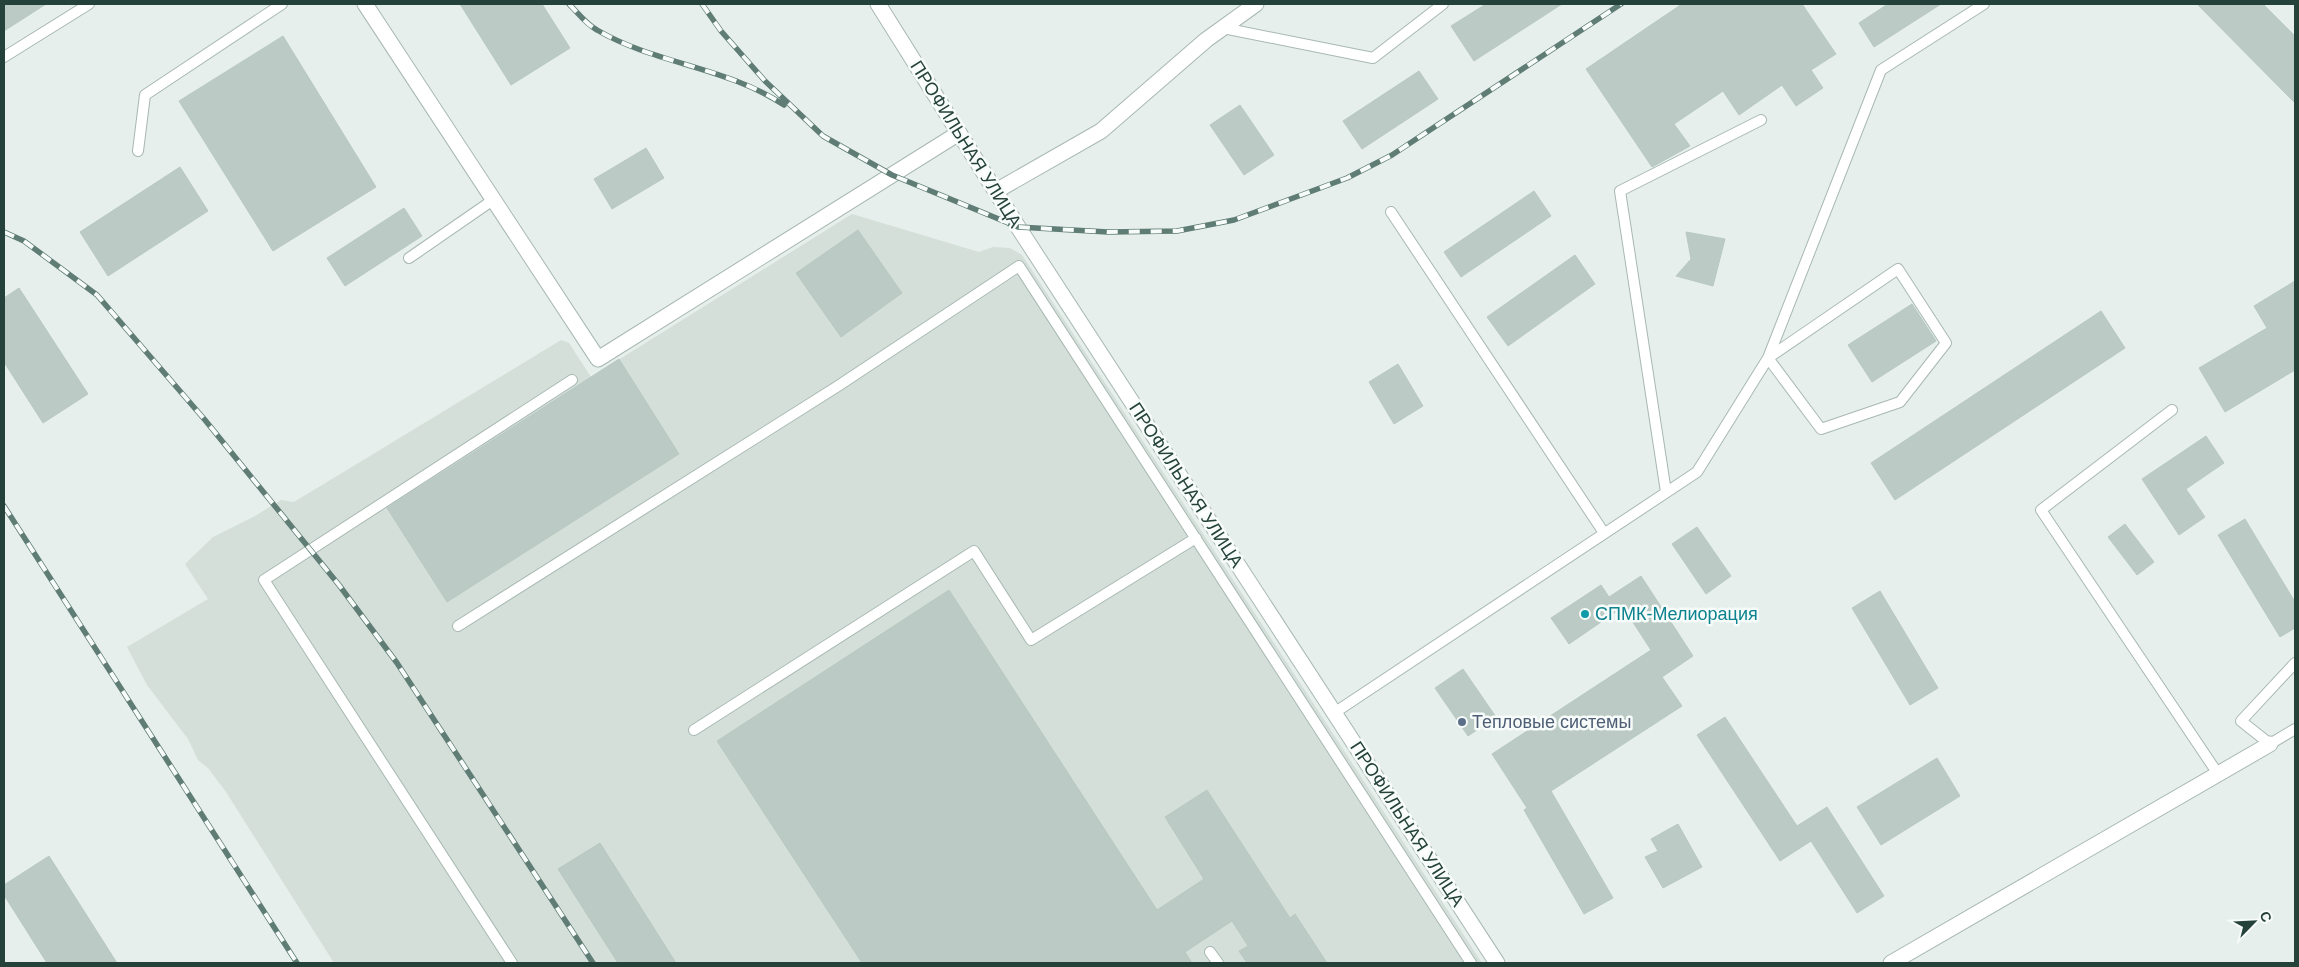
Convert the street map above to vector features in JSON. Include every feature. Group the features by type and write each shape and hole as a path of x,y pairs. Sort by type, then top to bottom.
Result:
{"street":[{"path":"365,4 598,359 959,133"},
{"name":"ПРОФИЛЬНАЯ УЛИЦА","path":"878,4 996,191 1497,963"},
{"path":"996,191 1101,131 1223,28 1256,4"},
{"path":"1891,963 2270,744"}],"lane":[{"path":"4,57 88,4"},
{"path":"138,151 145,96 282,4"},
{"path":"1223,28 1373,58 1443,4"},
{"path":"1334,713 1697,472 1768,358 1881,70 1984,4"},
{"path":"1666,492 1620,191 1761,120"},
{"path":"409,258 493,200"},
{"path":"1390,212 1604,533"},
{"path":"458,626 838,386 1019,266 1471,963"},
{"path":"1898,270 1946,343 1900,402 1821,430 1768,358 1898,270"},
{"path":"512,963 264,580 572,380"},
{"path":"2172,410 2042,510 2218,774"},
{"path":"694,730 974,551 1031,640 1196,538"},
{"path":"2295,663 2240,721 2270,744 2295,729"},
{"path":"1210,952 1218,963"}],"shaded area":[{"path":"852,214 979,252 993,247 1010,248 1022,255 1482,963 334,963 226,792 208,768 198,760 188,739 147,685 127,647 208,599 185,564 213,537 255,516 281,500 294,502 561,340 569,343 591,377"}],"building":[{"path":"4,4 46,4 4,31"},
{"path":"460,4 542,4 570,48 511,85"},
{"path":"1486,4 1562,4 1474,61 1451,26"},
{"path":"1682,4 1802,4 1836,54 1811,70 1823,88 1796,106 1782,85 1739,115 1723,91 1674,124 1690,146 1652,167 1586,69"},
{"path":"1888,4 1941,4 1874,47 1859,23"},
{"path":"2197,4 2263,4 2295,36 2295,103"},
{"path":"283,36 376,187 273,251 179,101"},
{"path":"1419,71 1438,99 1362,149 1343,121"},
{"path":"1240,105 1274,155 1244,175 1210,125"},
{"path":"646,148 664,178 612,209 594,179"},
{"path":"180,167 208,211 108,276 80,232"},
{"path":"1534,191 1551,216 1461,277 1444,252"},
{"path":"404,208 422,236 345,286 327,258"},
{"path":"858,230 902,293 841,337 796,273"},
{"path":"1686,232 1725,239 1713,286 1676,276 1691,259"},
{"path":"1575,255 1595,284 1508,346 1487,317"},
{"path":"2295,281 2295,370 2225,412 2199,368 2267,328 2254,306"},
{"path":"19,288 88,394 43,423 4,362 4,298"},
{"path":"1912,304 1936,341 1872,382 1848,345"},
{"path":"2101,311 2125,348 1895,500 1871,463"},
{"path":"619,359 679,454 447,602 387,508"},
{"path":"1398,364 1423,406 1394,424 1369,382"},
{"path":"2206,436 2224,463 2186,489 2205,517 2179,535 2142,479"},
{"path":"2245,519 2295,602 2295,628 2280,637 2218,535"},
{"path":"2125,524 2154,562 2137,575 2108,537"},
{"path":"1697,527 1731,576 1706,594 1672,544"},
{"path":"1641,576 1693,656 1662,677 1682,706 1551,791 1613,898 1584,914 1524,810 1527,808 1492,754 1651,650 1623,607 1569,644 1551,618 1601,585 1609,597"},
{"path":"949,590 1157,910 1204,879 1165,817 1207,790 1290,918 1295,914 1327,963 1247,963 1239,951 1248,946 1232,921 1185,952 1192,963 862,963 717,741"},
{"path":"1880,591 1938,688 1910,705 1852,608"},
{"path":"1463,669 1496,717 1468,736 1435,688"},
{"path":"1725,717 1797,826 1827,807 1884,896 1857,913 1811,841 1780,861 1697,735"},
{"path":"1937,758 1960,796 1881,845 1857,807"},
{"path":"1678,824 1702,867 1663,888 1645,857 1658,851 1651,839"},
{"path":"600,843 676,963 618,963 558,869"},
{"path":"49,856 117,963 47,963 4,895 4,885"}],"railway":[{"path":"569,4 593,27 619,41 643,51 739,82 762,92 784,105"},
{"path":"702,4 721,31 765,81 823,136 892,175 1018,227 1108,232 1177,231 1234,220 1347,178 1392,155 1621,4"},
{"path":"4,232 24,241 97,295 205,420 339,585 397,663 593,963"},
{"path":"4,506 297,963"}],"place":[{"name":"СПМК-Мелиорация","path":"1585,614"},
{"name":"Тепловые системы","path":"1462,722"}]}
